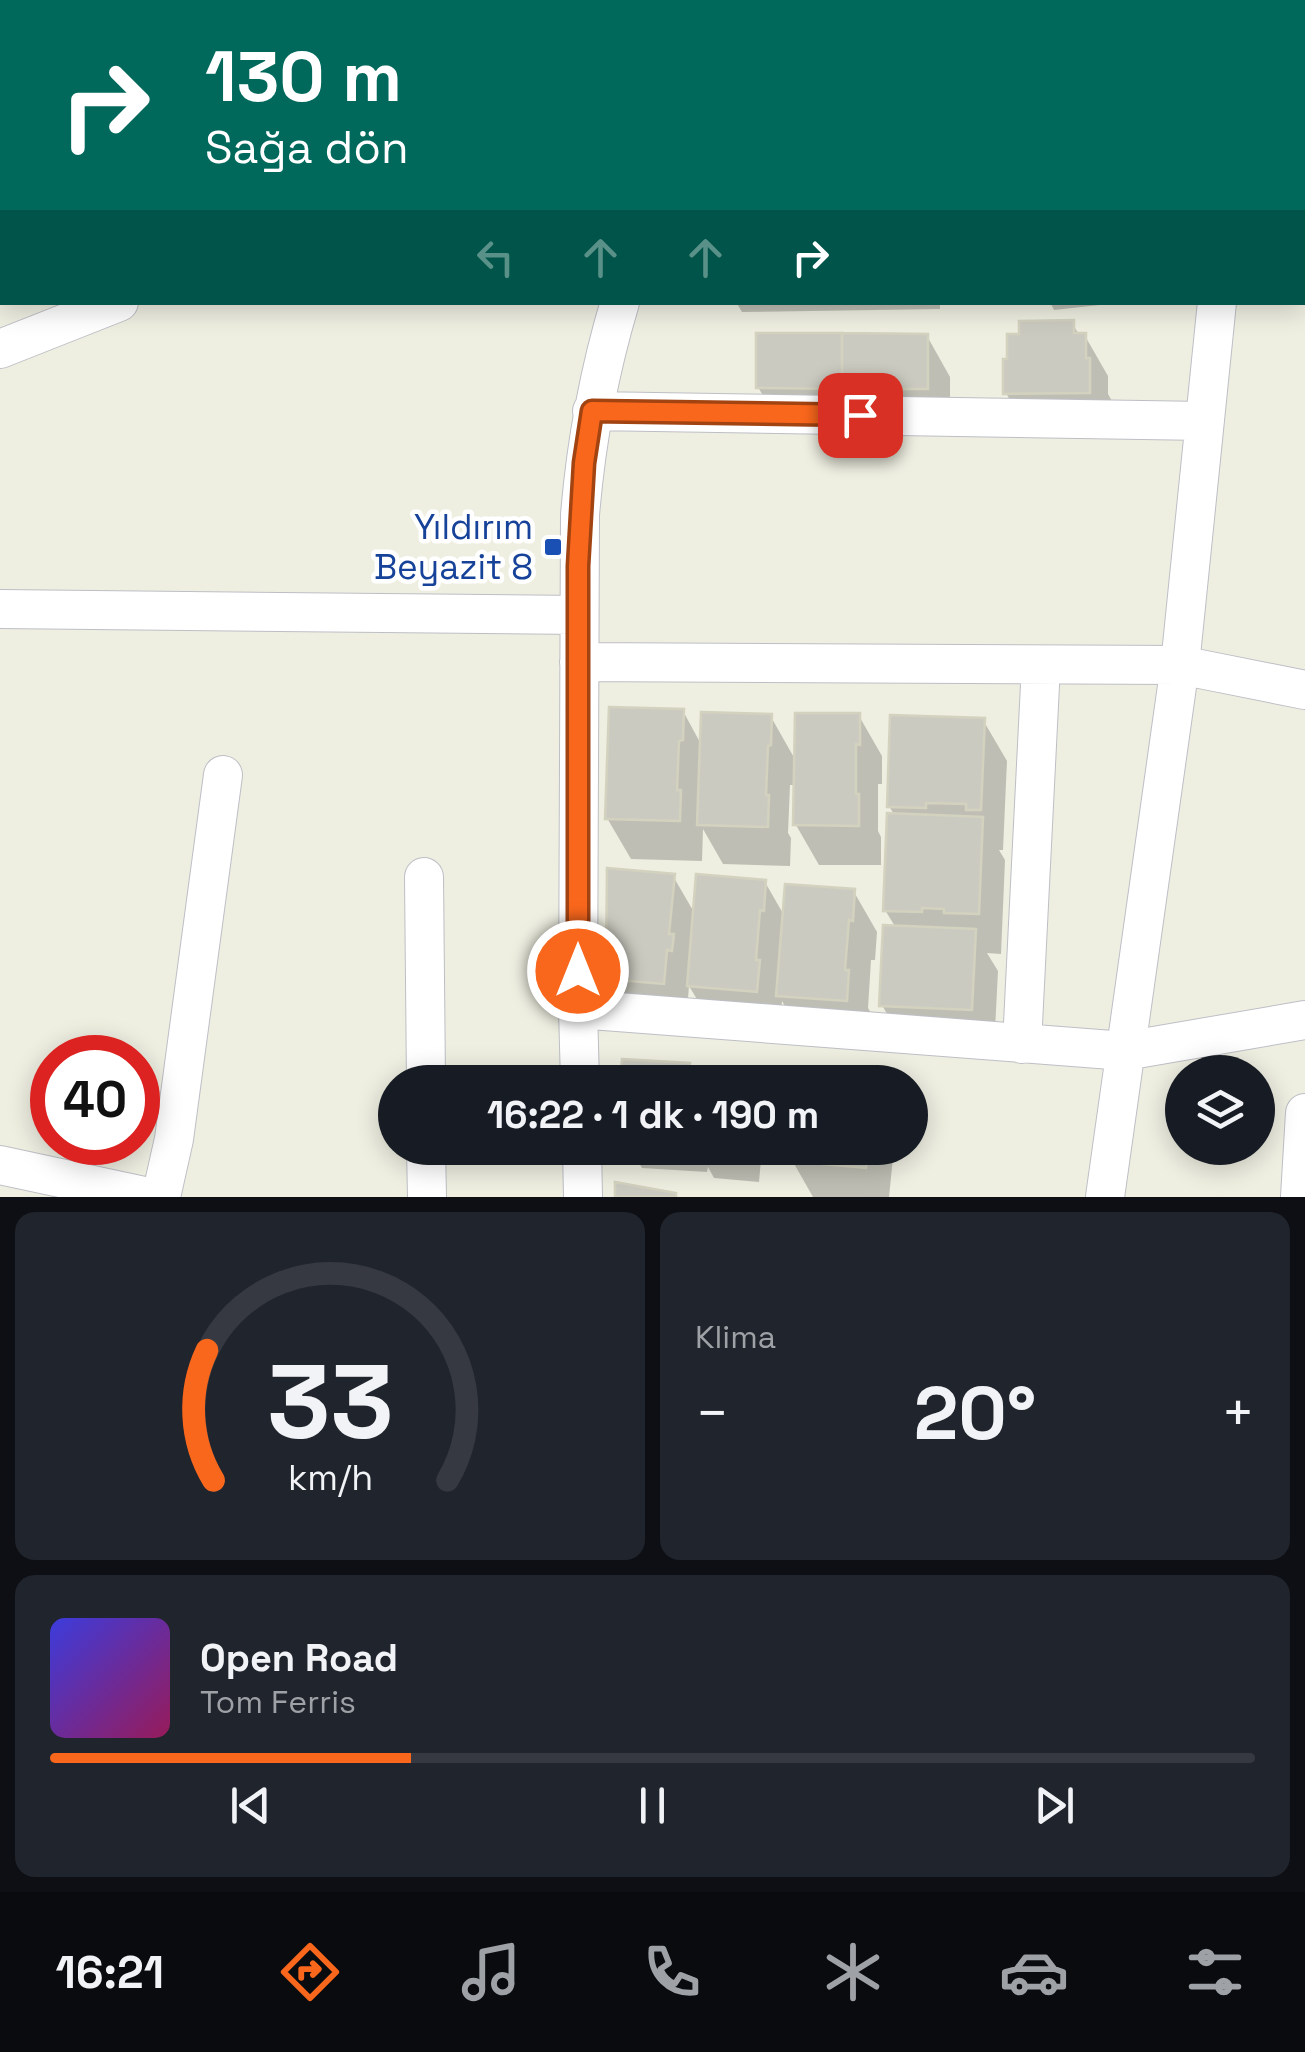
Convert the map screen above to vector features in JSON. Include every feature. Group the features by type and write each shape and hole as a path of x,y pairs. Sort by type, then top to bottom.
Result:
{"street":[{"path":"0,350 112,305"},
{"path":"580,1065 580,514 592,411 619,305"},
{"path":"1105,1197 1180,665 1217,305"},
{"path":"592,411 1205,421"},
{"path":"0,609 579,614"},
{"path":"579,662 1180,665 1305,690"},
{"path":"1022,1044 1040,664"},
{"path":"161,1197 174,1139 222,775"},
{"path":"424,877 426,1065"},
{"path":"578,1009 1125,1051 1305,1020"},
{"path":"1300,1197 1305,1113"},
{"path":"0,1164 76,1189 149,1197"},
{"path":"426,1165 427,1197"},
{"path":"582,1165 583,1197"}],"building":[{"path":"1074,320 1074,333 1086,333 1090,393 1003,394 1007,334 1019,334 1019,321"},
{"path":"756,333 842,333 842,389 756,388"},
{"path":"842,333 928,334 928,389 842,389"},
{"path":"609,707 684,709 677,790 681,790 680,821 605,819"},
{"path":"701,712 772,714 766,795 768,827 697,825"},
{"path":"795,713 860,713 860,745 856,744 859,826 793,825"},
{"path":"890,715 985,718 981,810 966,810 966,804 887,807"},
{"path":"887,813 983,817 979,914 922,908 922,912 883,911"},
{"path":"607,868 675,874 669,934 674,934 672,951 667,950 664,984 606,979"},
{"path":"696,874 766,880 764,911 760,910 757,992 687,986"},
{"path":"785,884 855,889 845,970 849,970 847,1001 776,996"},
{"path":"883,925 976,929 972,1010 879,1006"},
{"path":"622,1059 690,1063 690,1065 621,1065"},
{"path":"615,1182 676,1193 676,1197 615,1197"}],"place":[{"name":"Yıldırım Beyazit 8","path":"553,547"}],"route":[{"path":"578,971 578,566 584,463 592,411 860,415"}]}
